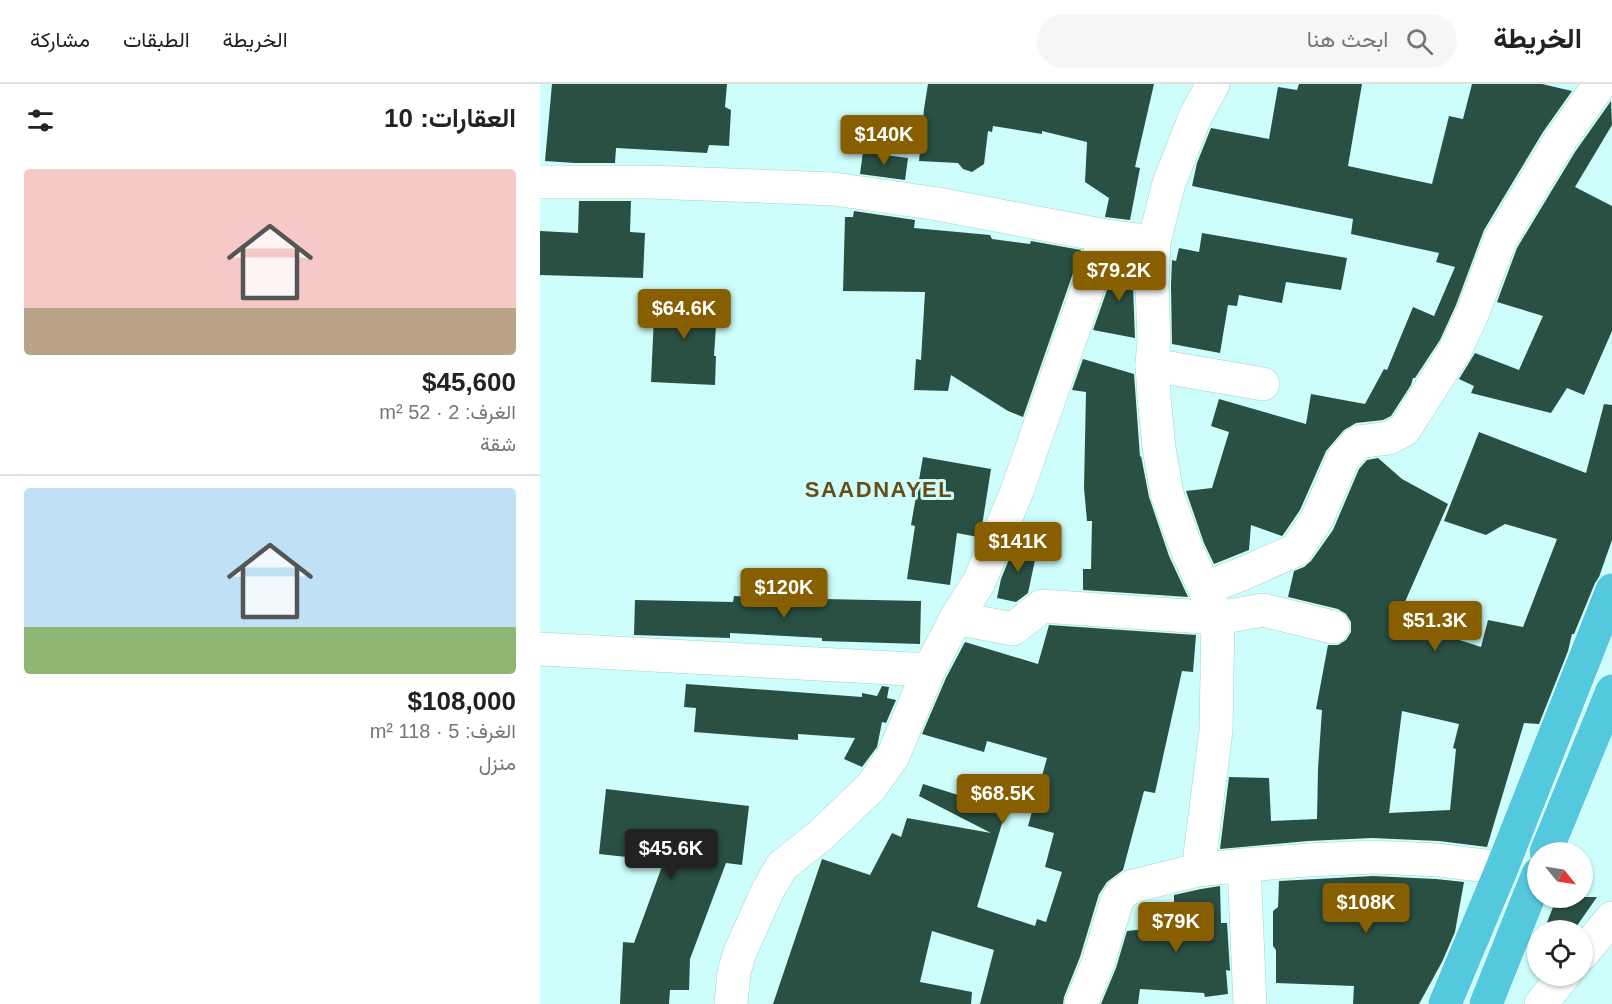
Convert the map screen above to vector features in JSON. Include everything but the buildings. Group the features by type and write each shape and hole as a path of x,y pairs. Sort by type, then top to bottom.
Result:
{"highway":[{"path":"1446,1004 1612,590"},
{"path":"1550,842 1612,691"},
{"path":"1486,1004 1527,902"}],"street":[{"path":"1198,870 1216,731 1218,618 1187,550 1167,494 1159,448 1154,397 1152,285 1154,242 1169,183 1195,117 1213,84"},
{"path":"1205,588 1296,550 1317,519 1343,459 1358,442 1389,438 1404,430 1456,349 1473,312 1500,240 1559,142 1600,84"},
{"path":"540,182 650,182 834,189 938,204 1106,236 1154,242"},
{"path":"731,1004 734,972 740,952 768,890 782,866 821,835 872,787 893,756 928,670 956,618 979,582 1013,501 1106,236"},
{"path":"1152,365 1263,384"},
{"path":"956,618 1013,629 1042,606 1218,618 1263,610 1332,627"},
{"path":"540,649 928,670"},
{"path":"1081,1004 1098,963 1117,900 1122,893 1133,886 1198,870 1309,860 1374,858 1438,860 1502,868"},
{"path":"1244,866 1250,1004"},
{"path":"1593,941 1612,918"},
{"path":"1541,1004 1555,986"}],"district":[{"name":"SAADNAYEL","path":"879,489"}]}
